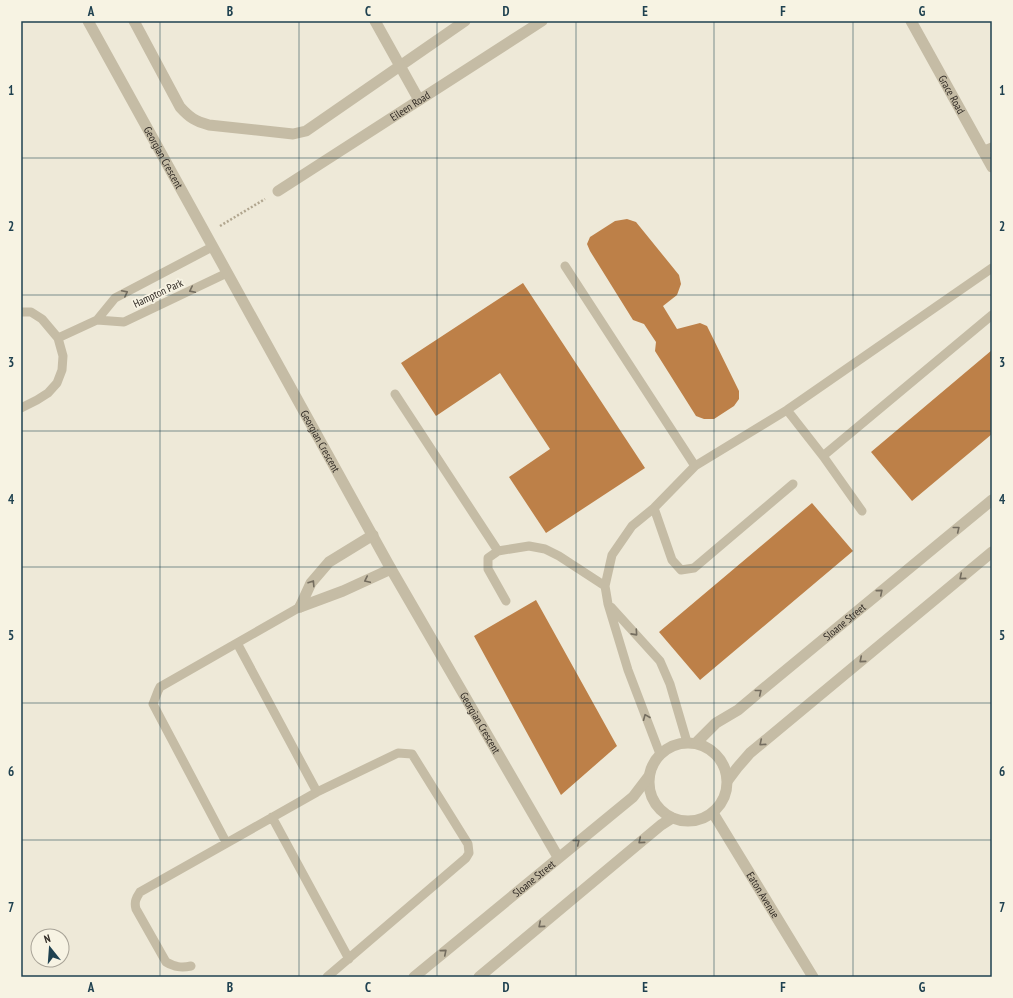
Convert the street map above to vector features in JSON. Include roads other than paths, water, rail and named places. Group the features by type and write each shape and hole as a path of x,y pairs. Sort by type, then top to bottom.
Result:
{"street":[{"name":"Georgian Crescent","path":"88,21 391,569 558,858"},
{"path":"134,21 180,107 187,115 196,121 209,125 286,134 306,131 465,21"},
{"path":"375,21 419,100"},
{"name":"Eileen Road","path":"278,191 542,21"},
{"name":"Grace Road","path":"911,21 987,149 992,167"},
{"name":"Sloane Street","path":"691,743 716,723 738,710 992,500"},
{"path":"300,607 311,583 329,562 373,535"},
{"path":"728,780 750,753 992,552"},
{"path":"300,607 343,591 391,569"},
{"path":"691,743 708,747 719,756 725,767 728,780 727,792 713,813 694,821 683,821 672,818 662,811 654,801 649,789 649,776 653,764 660,754 673,746 691,743"},
{"name":"Sloane Street","path":"414,977 633,797 649,776"},
{"name":"Eaton Avenue","path":"713,813 813,977"},
{"path":"479,977 661,825 672,818"}],"lane":[{"name":"Hampton Park","path":"58,338 97,320 115,298 212,247"},
{"path":"565,266 695,466"},
{"path":"660,754 628,670 608,604 605,586 612,555 632,526 654,508 695,466 787,410 992,268"},
{"name":"Hampton Park","path":"97,320 124,322 227,273"},
{"path":"21,312 31,312 42,319 58,338 63,356 62,370 58,383 48,393 21,408"},
{"path":"823,456 992,315"},
{"path":"395,394 498,551"},
{"path":"787,410 823,456 862,511"},
{"path":"654,508 672,560 681,570 694,568 793,484"},
{"path":"506,601 488,569 488,558 498,551 529,546 545,549 559,556 605,586"},
{"path":"608,604 660,661 670,684 691,743"},
{"path":"226,842 153,704 160,687 300,607"},
{"path":"237,643 317,792"},
{"path":"191,966 184,968 174,967 166,962 134,903 136,897 145,888 317,792 398,753 412,754 468,844 469,849 466,858 327,977"},
{"path":"272,817 349,959"}]}
